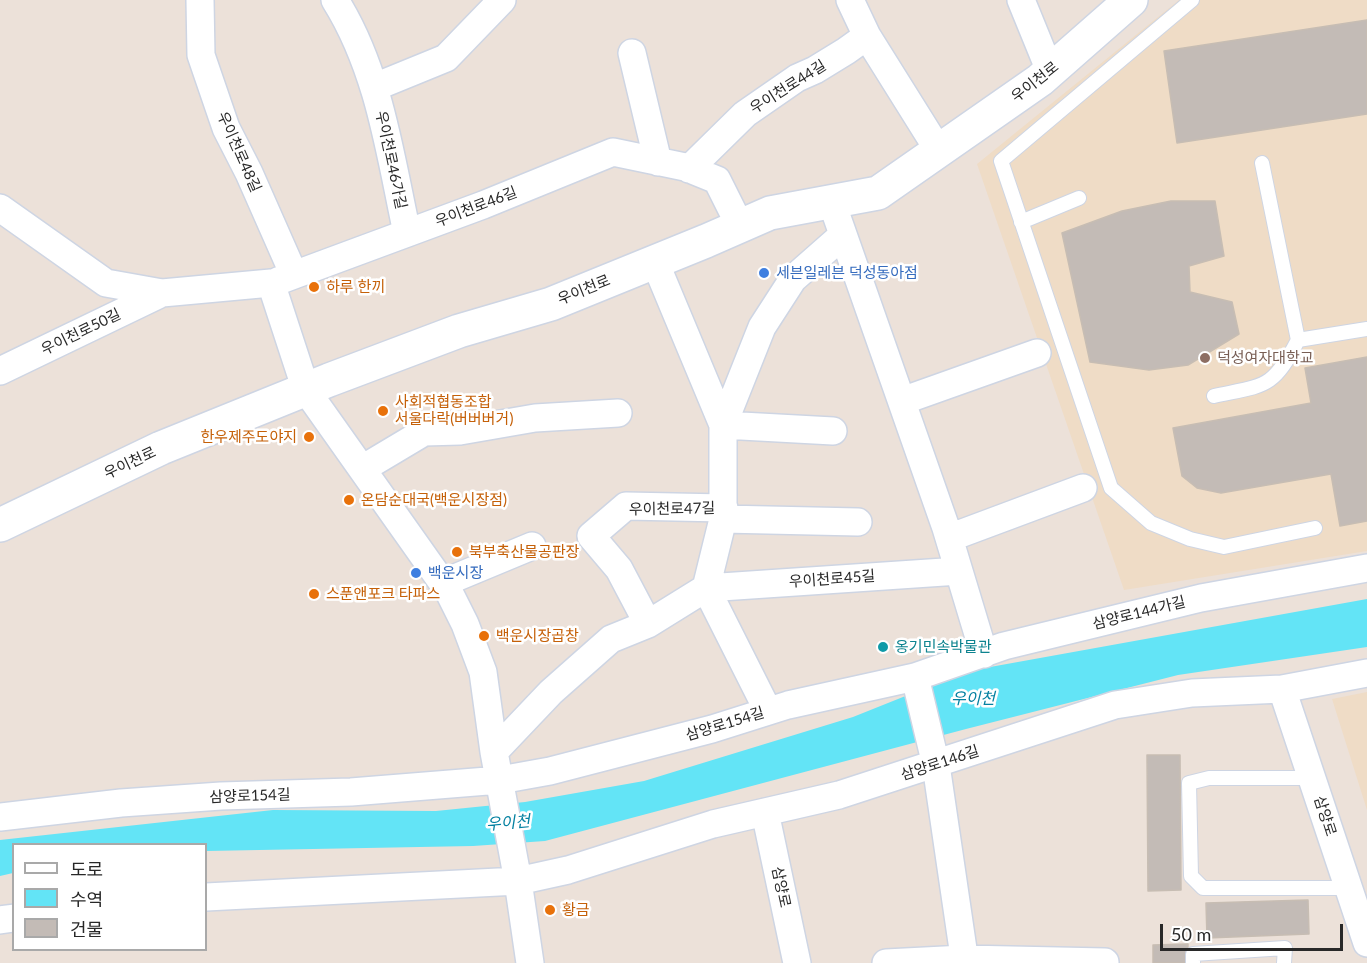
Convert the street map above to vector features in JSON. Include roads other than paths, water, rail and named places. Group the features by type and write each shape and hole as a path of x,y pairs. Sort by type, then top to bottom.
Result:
{"street":[{"name":"우이천로48길","path":"200,0 201,55 225,128 249,173 282,279 306,390"},
{"name":"우이천로46가길","path":"335,0 350,22 375,87 407,233"},
{"path":"375,87 446,58 502,0"},
{"path":"850,0 867,36 939,151"},
{"path":"1021,0 1050,71"},
{"name":"우이천로","path":"0,525 161,448 459,331 551,304 770,213 878,193 1050,71 1131,0"},
{"name":"우이천로44길","path":"688,169 745,114 797,78 815,70 867,36"},
{"path":"632,53 658,162"},
{"name":"우이천로46길","path":"282,279 483,205 613,152 688,169 717,180 740,226"},
{"path":"832,203 949,538 984,654"},
{"path":"0,208 106,283 162,293 282,279"},
{"path":"833,431 723,425 762,327 793,279 843,235"},
{"name":"우이천로47길","path":"655,262 723,425 723,514 705,588"},
{"name":"우이천로50길","path":"0,371 162,293"},
{"path":"902,401 1037,353"},
{"path":"306,390 443,583 465,624 483,672 494,752 518,881 530,963"},
{"path":"362,469 424,432 460,431 535,418 618,413"},
{"path":"949,538 1083,488"},
{"name":"우이천로47길","path":"648,624 619,569 591,536 626,506 858,522"},
{"path":"443,583 532,546"},
{"name":"삼양로144가길","path":"915,677 1004,646 1201,598 1367,568"},
{"name":"우이천로45길","path":"705,588 959,571"},
{"path":"494,752 551,692 611,639 648,624 705,588 768,711"},
{"name":"삼양로146길","path":"518,881 568,870 713,824 839,795 1115,705 1192,693 1282,689 1367,673"},
{"path":"915,677 936,765 964,961"},
{"name":"삼양로154길","path":"0,817 132,802 221,796 351,792 500,780 550,771 641,748 788,705 915,677"},
{"name":"삼양로","path":"1282,689 1367,943"},
{"name":"삼양로","path":"765,812 798,963"},
{"path":"207,897 518,881"},
{"path":"886,963 1105,962"}],"lane":[{"path":"1192,0 1001,161 1111,488 1151,523 1190,539 1224,547 1315,528"},
{"path":"1214,396 1263,386 1284,368 1298,340 1262,163"},
{"path":"1021,222 1079,198"},
{"path":"1298,340 1367,329"},
{"path":"1312,778 1209,778 1189,783 1191,876 1203,888 1349,888"},
{"path":"1193,963 1193,954 1285,948 1284,963"}],"water":[{"name":"우이천","path":"1367,599 1367,647 1178,675 545,841 473,846 207,851 207,843 12,843 12,873 0,876 0,840 273,810 436,811 525,802 644,781 853,717 968,671"}],"place":[{"name":"세븐일레븐 덕성동아점","path":"764,273"},
{"name":"하루 한끼","path":"314,287"},
{"name":"덕성여자대학교","path":"1205,358"},
{"name":"사회적협동조합 서울다락(버버버거)","path":"383,411"},
{"name":"한우제주도야지","path":"309,437"},
{"name":"온담순대국(백운시장점)","path":"349,500"},
{"name":"북부축산물공판장","path":"457,552"},
{"name":"백운시장","path":"416,573"},
{"name":"스푼앤포크 타파스","path":"314,594"},
{"name":"백운시장곱창","path":"484,636"},
{"name":"옹기민속박물관","path":"883,647"},
{"name":"황금","path":"550,910"}]}
